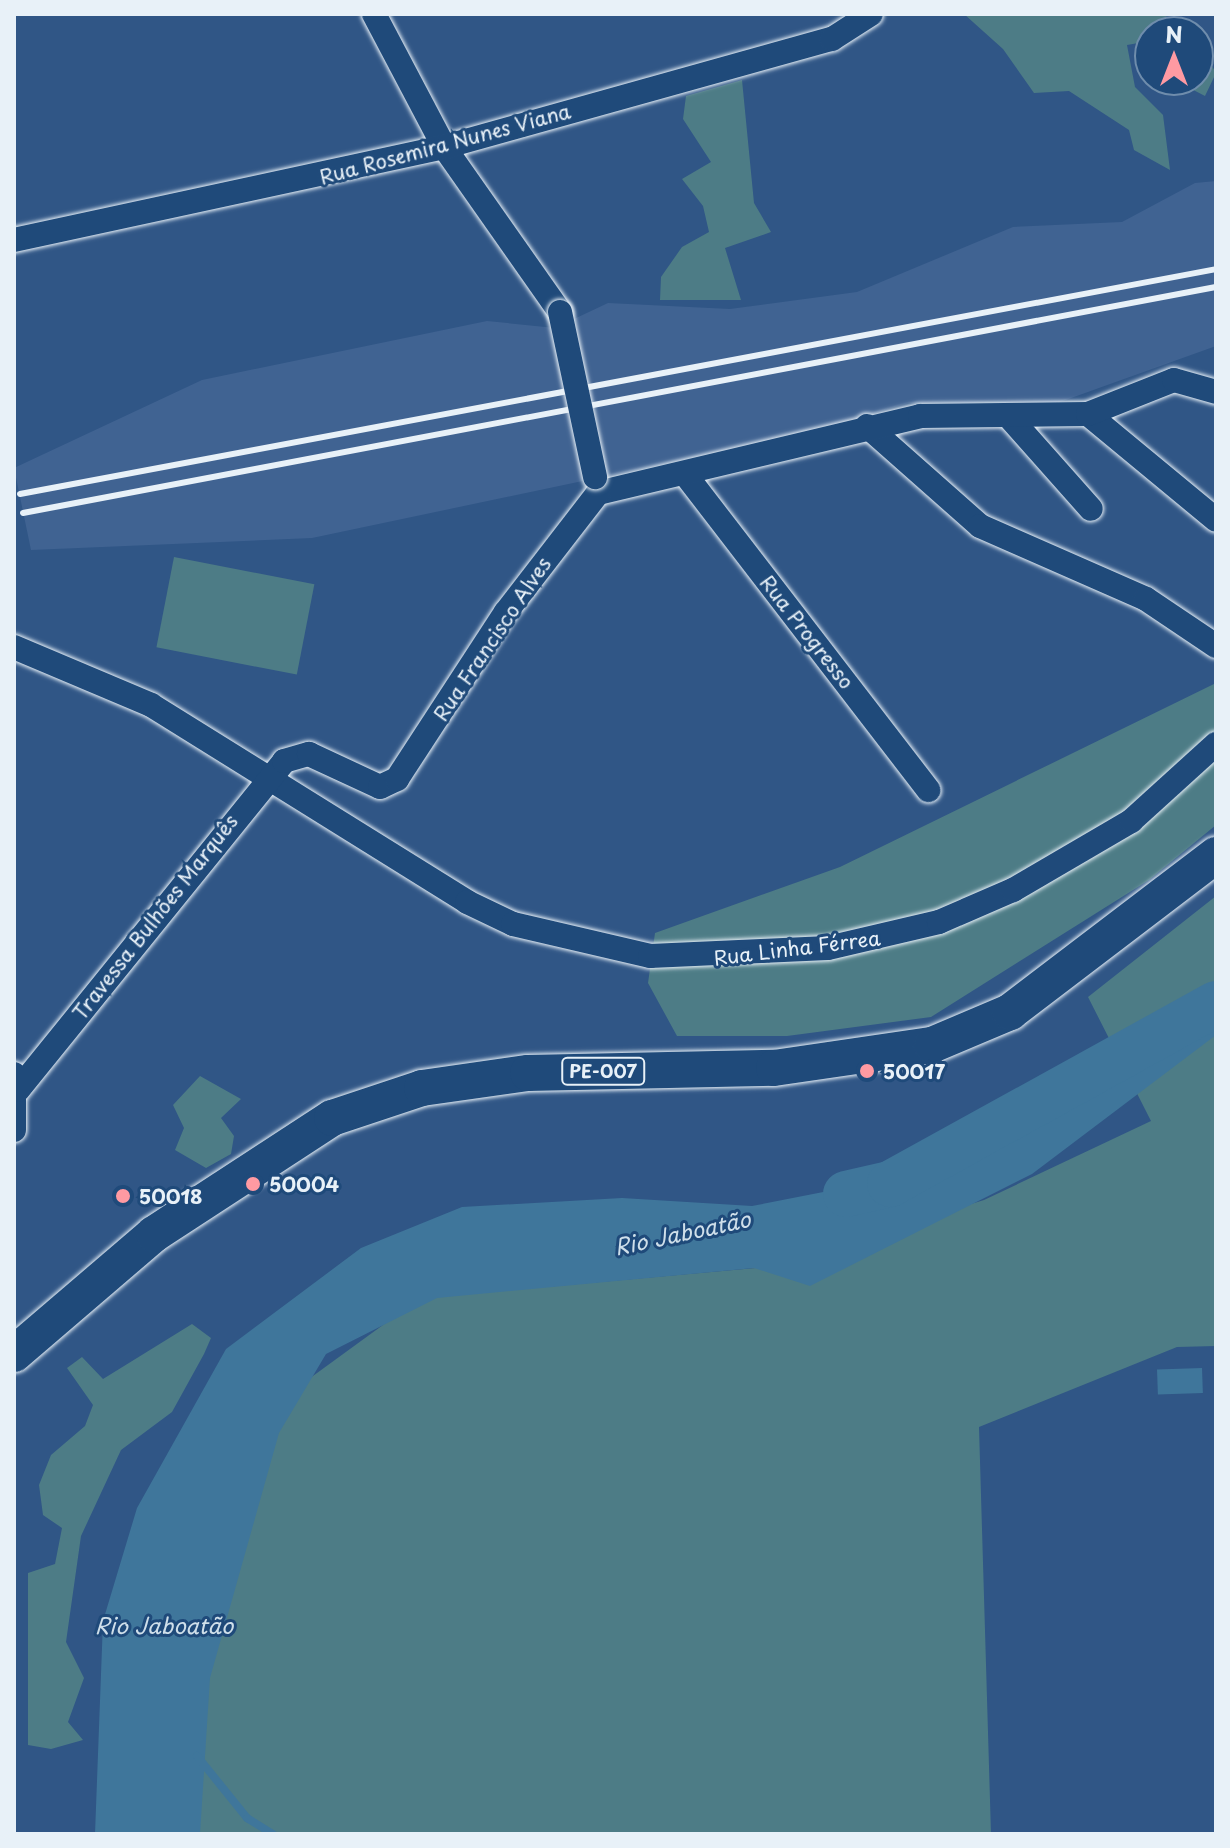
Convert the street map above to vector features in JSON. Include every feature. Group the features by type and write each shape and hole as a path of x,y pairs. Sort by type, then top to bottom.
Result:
{"main road":[{"name":"PE-007","path":"14,1354 154,1234 332,1118 422,1088 528,1073 774,1068 932,1045 1010,1012 1216,855"}],"street":[{"path":"374,14 444,147 560,312 597,485 685,474 867,426 920,416 1011,419 1088,414 1154,383 1185,382 1216,392"},
{"name":"Rua Rosemira Nunes Viana","path":"14,240 253,194 444,147 832,39 870,18"},
{"path":"1088,414 1216,520"},
{"path":"1011,419 1091,509"},
{"path":"867,426 980,526 1146,599 1216,646"},
{"name":"Rua Progresso","path":"685,474 928,790"},
{"name":"Rua Francisco Alves","path":"298,752 388,786 597,485"},
{"name":"Rua Linha Férrea","path":"14,647 151,705 405,867 513,924 650,956 709,958 890,937 982,904 1131,821 1216,744"},
{"name":"Travessa Bulhões Marquês","path":"16,1082 265,778 298,752"},
{"path":"14,1130 16,1082"}],"shaded area":[{"path":"1216,181 1216,346 1060,402 908,403 801,435 312,538 31,550 14,468 202,380 487,321 555,328 608,303 730,309 857,292 1013,227 1122,222 1195,183"}],"green space":[{"path":"964,14 1163,14 1166,16 1134,16 1134,44 1127,45 1134,96 1144,96 1163,115 1170,170 1134,150 1129,130 1069,91 1034,93 1003,49"},
{"path":"742,80 754,203 771,232 725,248 741,300 660,300 661,277 682,247 709,232 703,206 682,179 711,162 683,119 686,96"},
{"path":"174,557 314,584 297,675 156,647"},
{"path":"1216,683 1216,825 1149,880 931,1017 787,1036 677,1036 648,983 655,933 840,867"},
{"path":"1216,896 1216,1346 1177,1347 979,1427 991,1834 182,1834 220,1547 258,1416 420,1298 767,1267 984,1200 1151,1121 1088,997"},
{"path":"200,1076 241,1099 221,1118 234,1136 231,1154 206,1168 175,1150 184,1128 173,1105"},
{"path":"192,1324 211,1338 204,1354 172,1412 121,1450 81,1536 66,1642 84,1678 68,1722 83,1740 51,1749 28,1745 28,1573 55,1564 62,1528 43,1515 39,1485 51,1455 85,1426 93,1405 67,1368 82,1357 103,1379"}],"water":[{"name":"Rio Jaboatão","path":"1216,988 1216,1035 1032,1174 810,1286 754,1268 437,1298 326,1354 279,1433 210,1678 200,1834 95,1834 103,1621 137,1508 226,1349 361,1248 462,1207 622,1198 752,1206 956,1166"},
{"path":"1202,1368 1203,1393 1158,1395 1157,1370"}],"waterway":[{"name":"Rio Jaboatão","path":"846,1194 890,1184 1216,1004"},
{"path":"197,1756 247,1818 273,1834"}],"railway":[{"path":"20,494 1216,269"},
{"path":"23,513 1216,287"}],"place":[{"name":"50017","path":"867,1071"},
{"name":"50004","path":"253,1184"},
{"name":"50018","path":"123,1196"}]}
